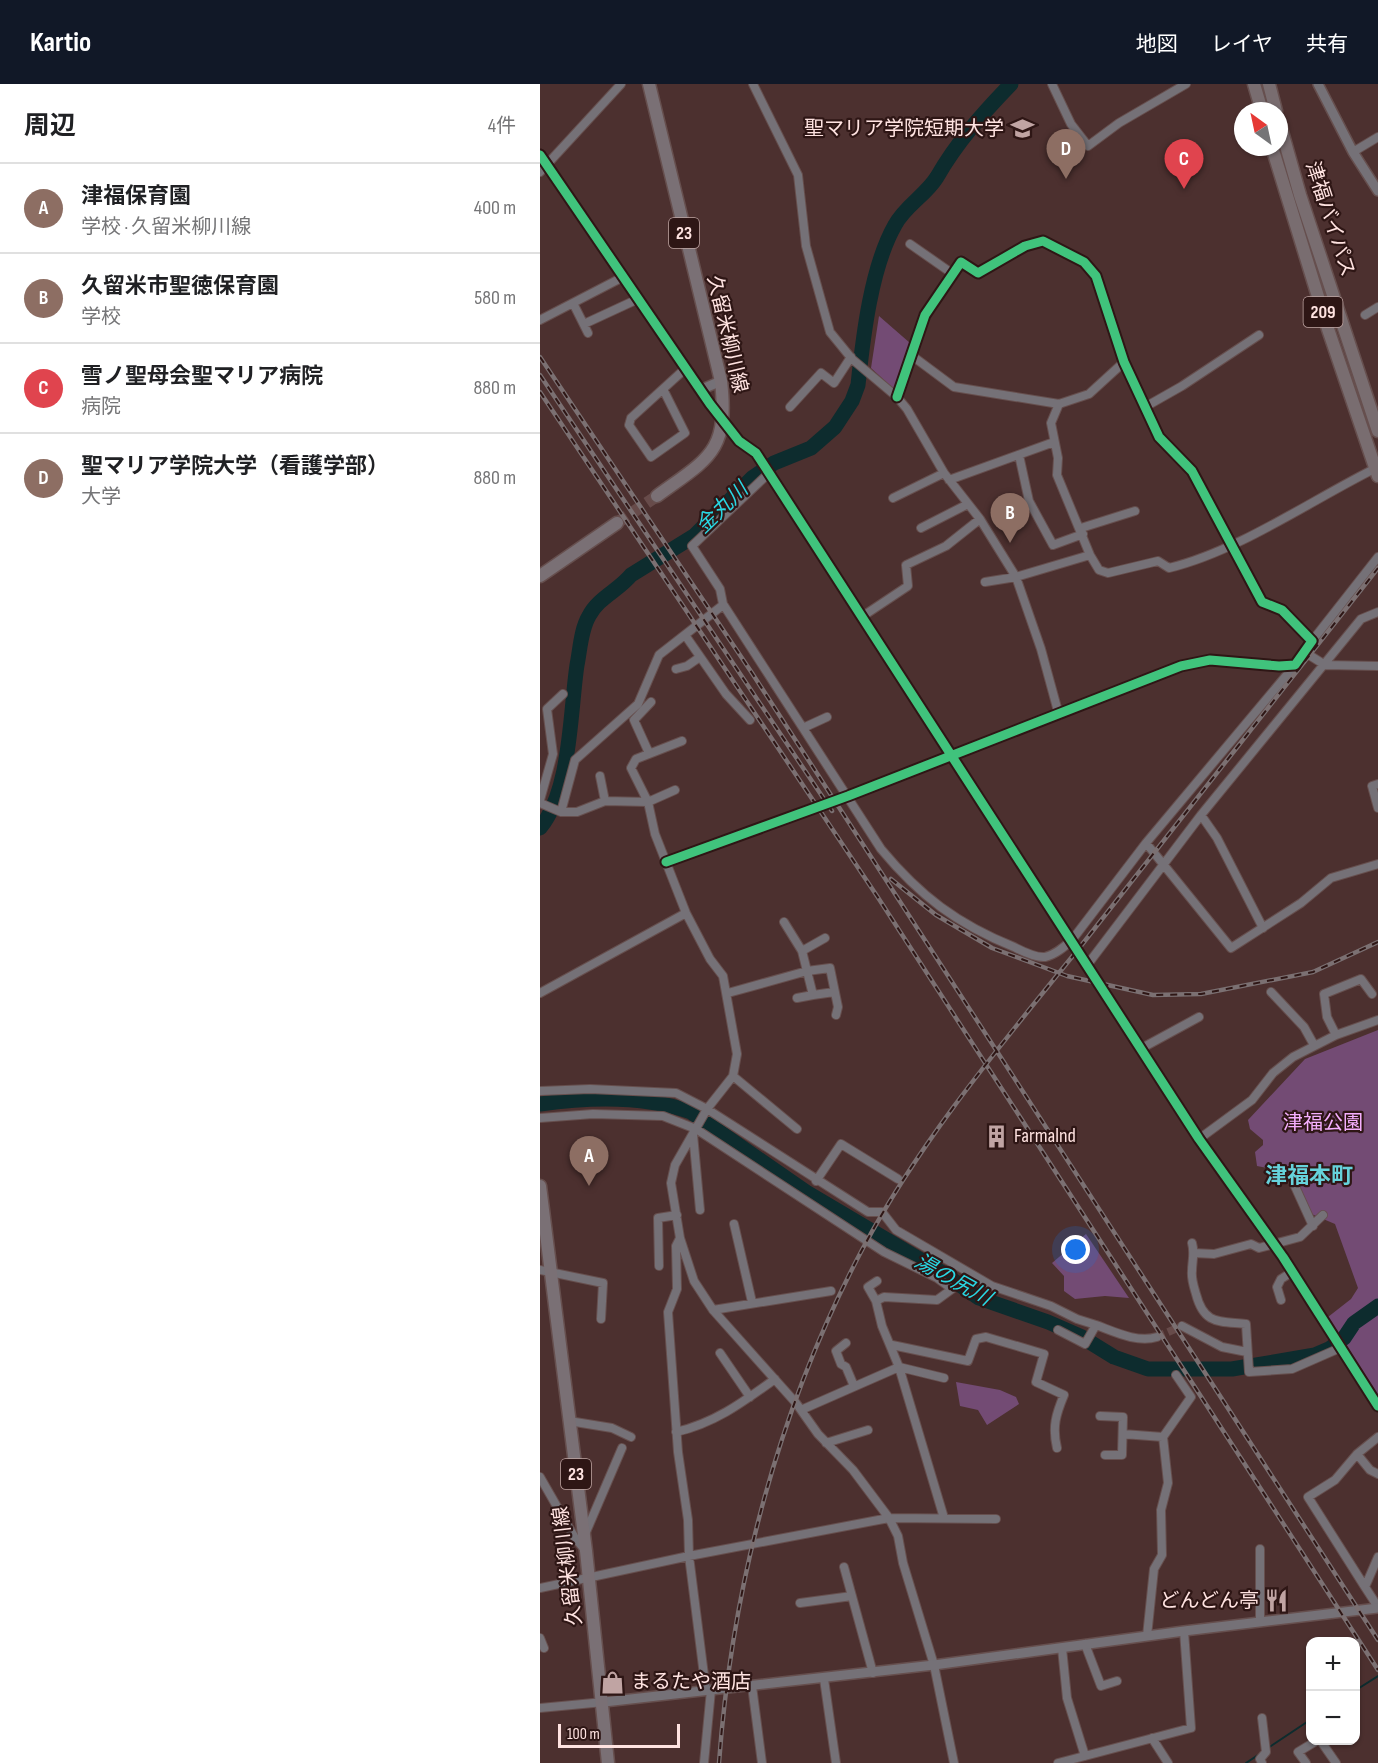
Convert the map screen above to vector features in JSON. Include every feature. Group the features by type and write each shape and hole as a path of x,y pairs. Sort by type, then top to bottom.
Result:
{"highway":[{"path":"1254,84 1259,102"},
{"path":"1269,84 1274,102"},
{"name":"津福バイパス","path":"1288,153 1378,431"},
{"name":"津福バイパス","path":"1275,156 1328,329 1377,470"}],"main road":[{"name":"久留米柳川線","path":"649,84 721,381 724,421 718,443 698,466 657,496"},
{"path":"540,576 617,523"},
{"name":"久留米柳川線","path":"540,1186 545,1270 569,1421 586,1551 604,1702 608,1763"}],"street":[{"path":"543,168 621,84"},
{"path":"753,84 798,175 806,246 820,304 830,332 850,357 897,397 947,476 980,519 1016,577 1041,649 1059,715"},
{"path":"1052,84 1071,124 1088,146 1119,123 1186,84"},
{"path":"1318,84 1353,152 1378,191"},
{"path":"1353,152 1378,137"},
{"path":"540,155 543,168 638,298 700,390 739,441 756,453 1199,1139 1274,1244 1378,1407"},
{"path":"897,397 925,315 961,262 978,273 1025,246 1043,241 1057,246 1084,262 1096,276 1124,362 1145,407 1160,436 1192,471 1262,602 1282,610 1312,641"},
{"path":"910,244 953,274"},
{"path":"540,320 623,277"},
{"path":"584,324 638,298"},
{"path":"573,303 588,333"},
{"path":"1365,315 1378,307"},
{"path":"1145,407 1182,386 1259,335"},
{"path":"911,355 954,387 1059,404 1089,394 1124,362"},
{"path":"790,407 821,373 834,383 850,357"},
{"path":"663,389 685,433 651,457 629,425 631,418 686,368"},
{"path":"700,390 721,381"},
{"path":"1059,404 1051,423 1058,458 1057,476 1082,531 1090,555 1099,570 1108,573 1158,561 1170,568 1233,544 1377,470"},
{"path":"893,498 947,476 1054,442"},
{"path":"1019,455 1029,501 1053,546 1082,531 1135,511"},
{"path":"769,473 692,546 720,589 723,605 849,796 881,849 898,870 965,926 1043,957 1063,949 1072,940 1146,843 1306,654 1312,641 1378,557"},
{"path":"921,528 968,504"},
{"path":"863,616 908,586 906,565 946,546 980,519"},
{"path":"985,582 1016,577 1090,555"},
{"path":"561,812 575,760 638,704 659,655 723,605"},
{"path":"1088,964 1201,815 1361,619 1378,612"},
{"path":"685,635 726,694 750,720"},
{"path":"1306,654 1325,665 1378,666"},
{"path":"676,669 687,666 700,657"},
{"path":"833,801 1181,666 1210,660 1279,666 1295,665"},
{"path":"563,694 547,709 553,754 540,801 561,812 577,812 605,801 648,802 675,790"},
{"path":"649,753 634,720 651,702"},
{"path":"803,728 827,717"},
{"path":"681,741 636,759 631,768 648,802 655,834 686,913 710,959 723,976 728,993 737,1054 733,1076 706,1109 675,1165 671,1183 680,1239 694,1281 713,1310 775,1379 826,1443 853,1470 889,1518 898,1536 903,1563 934,1665 954,1763"},
{"path":"600,776 605,801"},
{"path":"1378,784 1372,786 1378,808"},
{"path":"666,862 812,808"},
{"path":"1201,815 1217,838 1263,928"},
{"path":"1146,843 1231,948 1331,879 1378,864"},
{"path":"540,993 686,913"},
{"path":"784,922 802,951 813,995"},
{"path":"802,951 825,938"},
{"path":"728,993 807,971 830,968 838,1008 836,1015"},
{"path":"1336,1035 1327,1017 1324,994 1361,979 1372,994"},
{"path":"797,998 834,992"},
{"path":"1271,992 1304,1027 1314,1045"},
{"path":"1142,1048 1199,1017"},
{"path":"1199,1139 1252,1100 1273,1073 1314,1045 1378,1020"},
{"path":"733,1076 797,1129"},
{"path":"540,1091 590,1089 676,1093 706,1109 868,1212 882,1212 896,1230 992,1286 1051,1306 1124,1336 1149,1340 1157,1337"},
{"path":"540,1118 593,1114 663,1116 695,1131 884,1252 937,1278 952,1289 937,1300 884,1297 876,1301"},
{"path":"695,1131 700,1210"},
{"path":"816,1181 842,1144 898,1179"},
{"path":"1293,1182 1312,1226"},
{"path":"659,1266 658,1218 677,1215"},
{"path":"1194,1253 1214,1254 1251,1244 1259,1248 1300,1237 1323,1215"},
{"path":"734,1224 752,1302"},
{"path":"680,1239 675,1255 677,1289 668,1312 676,1432 688,1520 689,1556 708,1690 704,1763"},
{"path":"1192,1243 1194,1253 1191,1274 1203,1314 1211,1320 1246,1324 1249,1372 1292,1369 1340,1348"},
{"path":"545,1270 603,1283 601,1319"},
{"path":"1281,1300 1277,1287 1281,1279 1292,1272"},
{"path":"877,1281 868,1287 876,1301 882,1326 892,1345 944,1518"},
{"path":"713,1310 831,1291"},
{"path":"1058,1330 1085,1344 1096,1325"},
{"path":"1182,1326 1222,1347 1247,1352"},
{"path":"892,1345 968,1361 976,1339 986,1337 1044,1354 1036,1382 1064,1395 1054,1420 1057,1448"},
{"path":"846,1343 836,1352 841,1364 846,1367 854,1386"},
{"path":"720,1353 750,1397"},
{"path":"801,1410 899,1367 944,1378"},
{"path":"1148,1636 1154,1569 1162,1555 1161,1510 1168,1483 1163,1437 1191,1397 1176,1375"},
{"path":"676,1432 700,1427 722,1416 775,1379"},
{"path":"1100,1416 1123,1417 1122,1455 1105,1455"},
{"path":"569,1421 612,1428 631,1437"},
{"path":"826,1443 868,1431"},
{"path":"1123,1434 1163,1437"},
{"path":"540,1708 934,1665 1378,1607 1308,1497 1335,1480 1357,1454 1378,1437"},
{"path":"584,1536 622,1448"},
{"path":"1357,1454 1370,1470 1378,1474"},
{"path":"540,1477 575,1538 586,1551"},
{"path":"540,1588 588,1576 889,1518 996,1519"},
{"path":"1260,1549 1260,1622"},
{"path":"1365,1587 1378,1557"},
{"path":"844,1567 873,1672"},
{"path":"800,1603 852,1596"},
{"path":"1058,1763 1191,1728 1184,1631"},
{"path":"540,1638 544,1648"},
{"path":"1085,1644 1101,1686 1117,1681"},
{"path":"1062,1648 1067,1698 1085,1756"},
{"path":"824,1678 836,1763"},
{"path":"752,1686 762,1763"},
{"path":"1262,1718 1266,1752 1260,1760 1262,1763"},
{"path":"1152,1738 1168,1763"},
{"path":"1306,1763 1298,1752 1310,1745"},
{"path":"1323,1745 1336,1763"}],"green space":[{"path":"879,316 910,343 895,390 871,368"},
{"name":"津福公園","path":"1378,1030 1378,1396 1328,1317 1351,1299 1358,1288 1335,1224 1309,1213 1283,1166 1277,1170 1257,1166 1255,1152 1263,1145 1263,1140 1250,1129 1248,1120 1305,1059"},
{"path":"1086,1234 1129,1298 1105,1296 1075,1299 1064,1291 1064,1276 1052,1263"},
{"path":"956,1382 1000,1390 1016,1397 1019,1404 987,1425 978,1410 960,1406"}],"waterway":[{"name":"金丸川","path":"540,828 558,794 563,773 568,750 577,665 586,621 603,599 631,575 694,536 752,478 774,463 811,448 835,427 852,401 858,385 874,281 895,225 904,212 932,183 971,128 1011,84"},
{"name":"湯の尻川","path":"540,1104 597,1099 635,1100 673,1106 691,1112 806,1192 941,1272 979,1298 1048,1322 1080,1336 1114,1357 1148,1369 1232,1369 1315,1355 1329,1349 1344,1338 1354,1323 1378,1306"},
{"path":"1360,1687 1378,1676"},
{"path":"1268,1748 1306,1723"},
{"path":"1246,1763 1261,1753"}],"tunnel":[{"path":"617,523 657,496"},
{"path":"812,808 833,801"},
{"path":"1157,1337 1182,1326"}],"railway":[{"path":"540,357 752,673 1378,1640"},
{"path":"540,375 832,811"},
{"path":"540,392 877,896 1378,1670"},
{"path":"719,1763 725,1696 735,1630 764,1498 807,1370 833,1308 863,1248 912,1167 966,1090 1378,568"},
{"path":"891,879 936,915 992,948 1067,976 1153,995 1201,994 1313,972 1378,942"}],"cycle path":[{"path":"540,155 710,404 739,441 756,453 1199,1139 1283,1257 1378,1406"},
{"path":"666,862 848,796 1181,666 1210,660 1279,666 1295,665 1312,641 1282,610 1262,602 1192,471 1159,437 1124,362 1096,276 1084,262 1043,241 1025,246 978,273 961,262 925,315 897,397"}],"place":[{"name":"聖マリア学院短期大学","path":"1022,129"},
{"name":"聖マリア学院大学（看護学部）","path":"1066,179"},
{"name":"雪ノ聖母会聖マリア病院","path":"1184,189"},
{"name":"久留米市聖徳保育園","path":"1010,543"},
{"name":"Farmalnd","path":"996,1136"},
{"name":"津福保育園","path":"589,1186"},
{"name":"どんどん亭","path":"1277,1601"},
{"name":"まるたや酒店","path":"613,1682"}],"district":[{"name":"津福本町","path":"1309,1176"}]}
